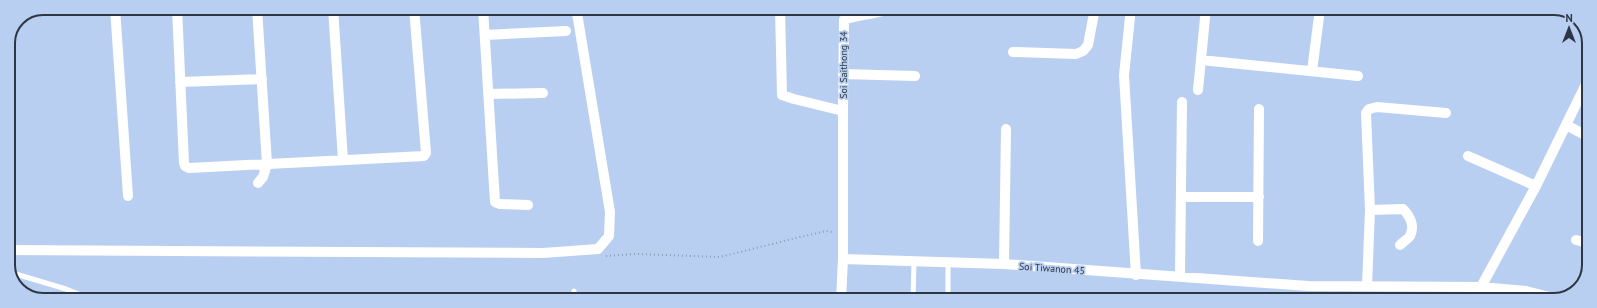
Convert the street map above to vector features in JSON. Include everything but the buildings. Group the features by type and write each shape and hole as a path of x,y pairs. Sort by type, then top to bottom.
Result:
{"street":[{"path":"115,15 128,196"},
{"path":"177,15 185,166 188,168 424,156 415,15"},
{"path":"257,15 267,164 263,177 258,183"},
{"path":"334,15 344,160"},
{"path":"484,15 495,202 500,204 528,205"},
{"path":"15,250 543,253 598,249 609,236 610,212 577,15"},
{"path":"780,15 782,95 843,111 843,259 841,293"},
{"name":"Soi Saithong 34","path":"843,111 844,20 854,16 862,15"},
{"path":"1013,52 1076,54 1083,51 1088,45 1094,15"},
{"path":"1130,15 1124,75 1136,274"},
{"path":"1198,90 1205,15"},
{"path":"1312,71 1319,15"},
{"path":"485,35 566,31"},
{"path":"1201,60 1358,76"},
{"path":"843,74 915,76"},
{"path":"180,82 262,79"},
{"path":"489,94 543,92"},
{"path":"1482,287 1536,186 1582,92"},
{"path":"1180,276 1182,102"},
{"path":"1367,286 1370,210 1366,113 1369,109 1377,107 1446,113"},
{"path":"1258,242 1259,108"},
{"path":"1566,125 1582,133"},
{"path":"1004,264 1006,129"},
{"path":"1468,156 1536,186"},
{"path":"1182,197 1259,197"},
{"path":"1370,210 1403,209 1407,213 1411,218 1410,236 1400,245"},
{"path":"1576,240 1582,242"},
{"name":"Soi Tiwanon 45","path":"843,259 1004,264 1308,286 1482,287 1534,293"}],"lane":[{"path":"914,261 914,293"},
{"path":"948,263 948,293"},
{"path":"17,274 76,293"}],"path":[{"path":"600,256 636,254 720,257 826,231 843,232"}]}
